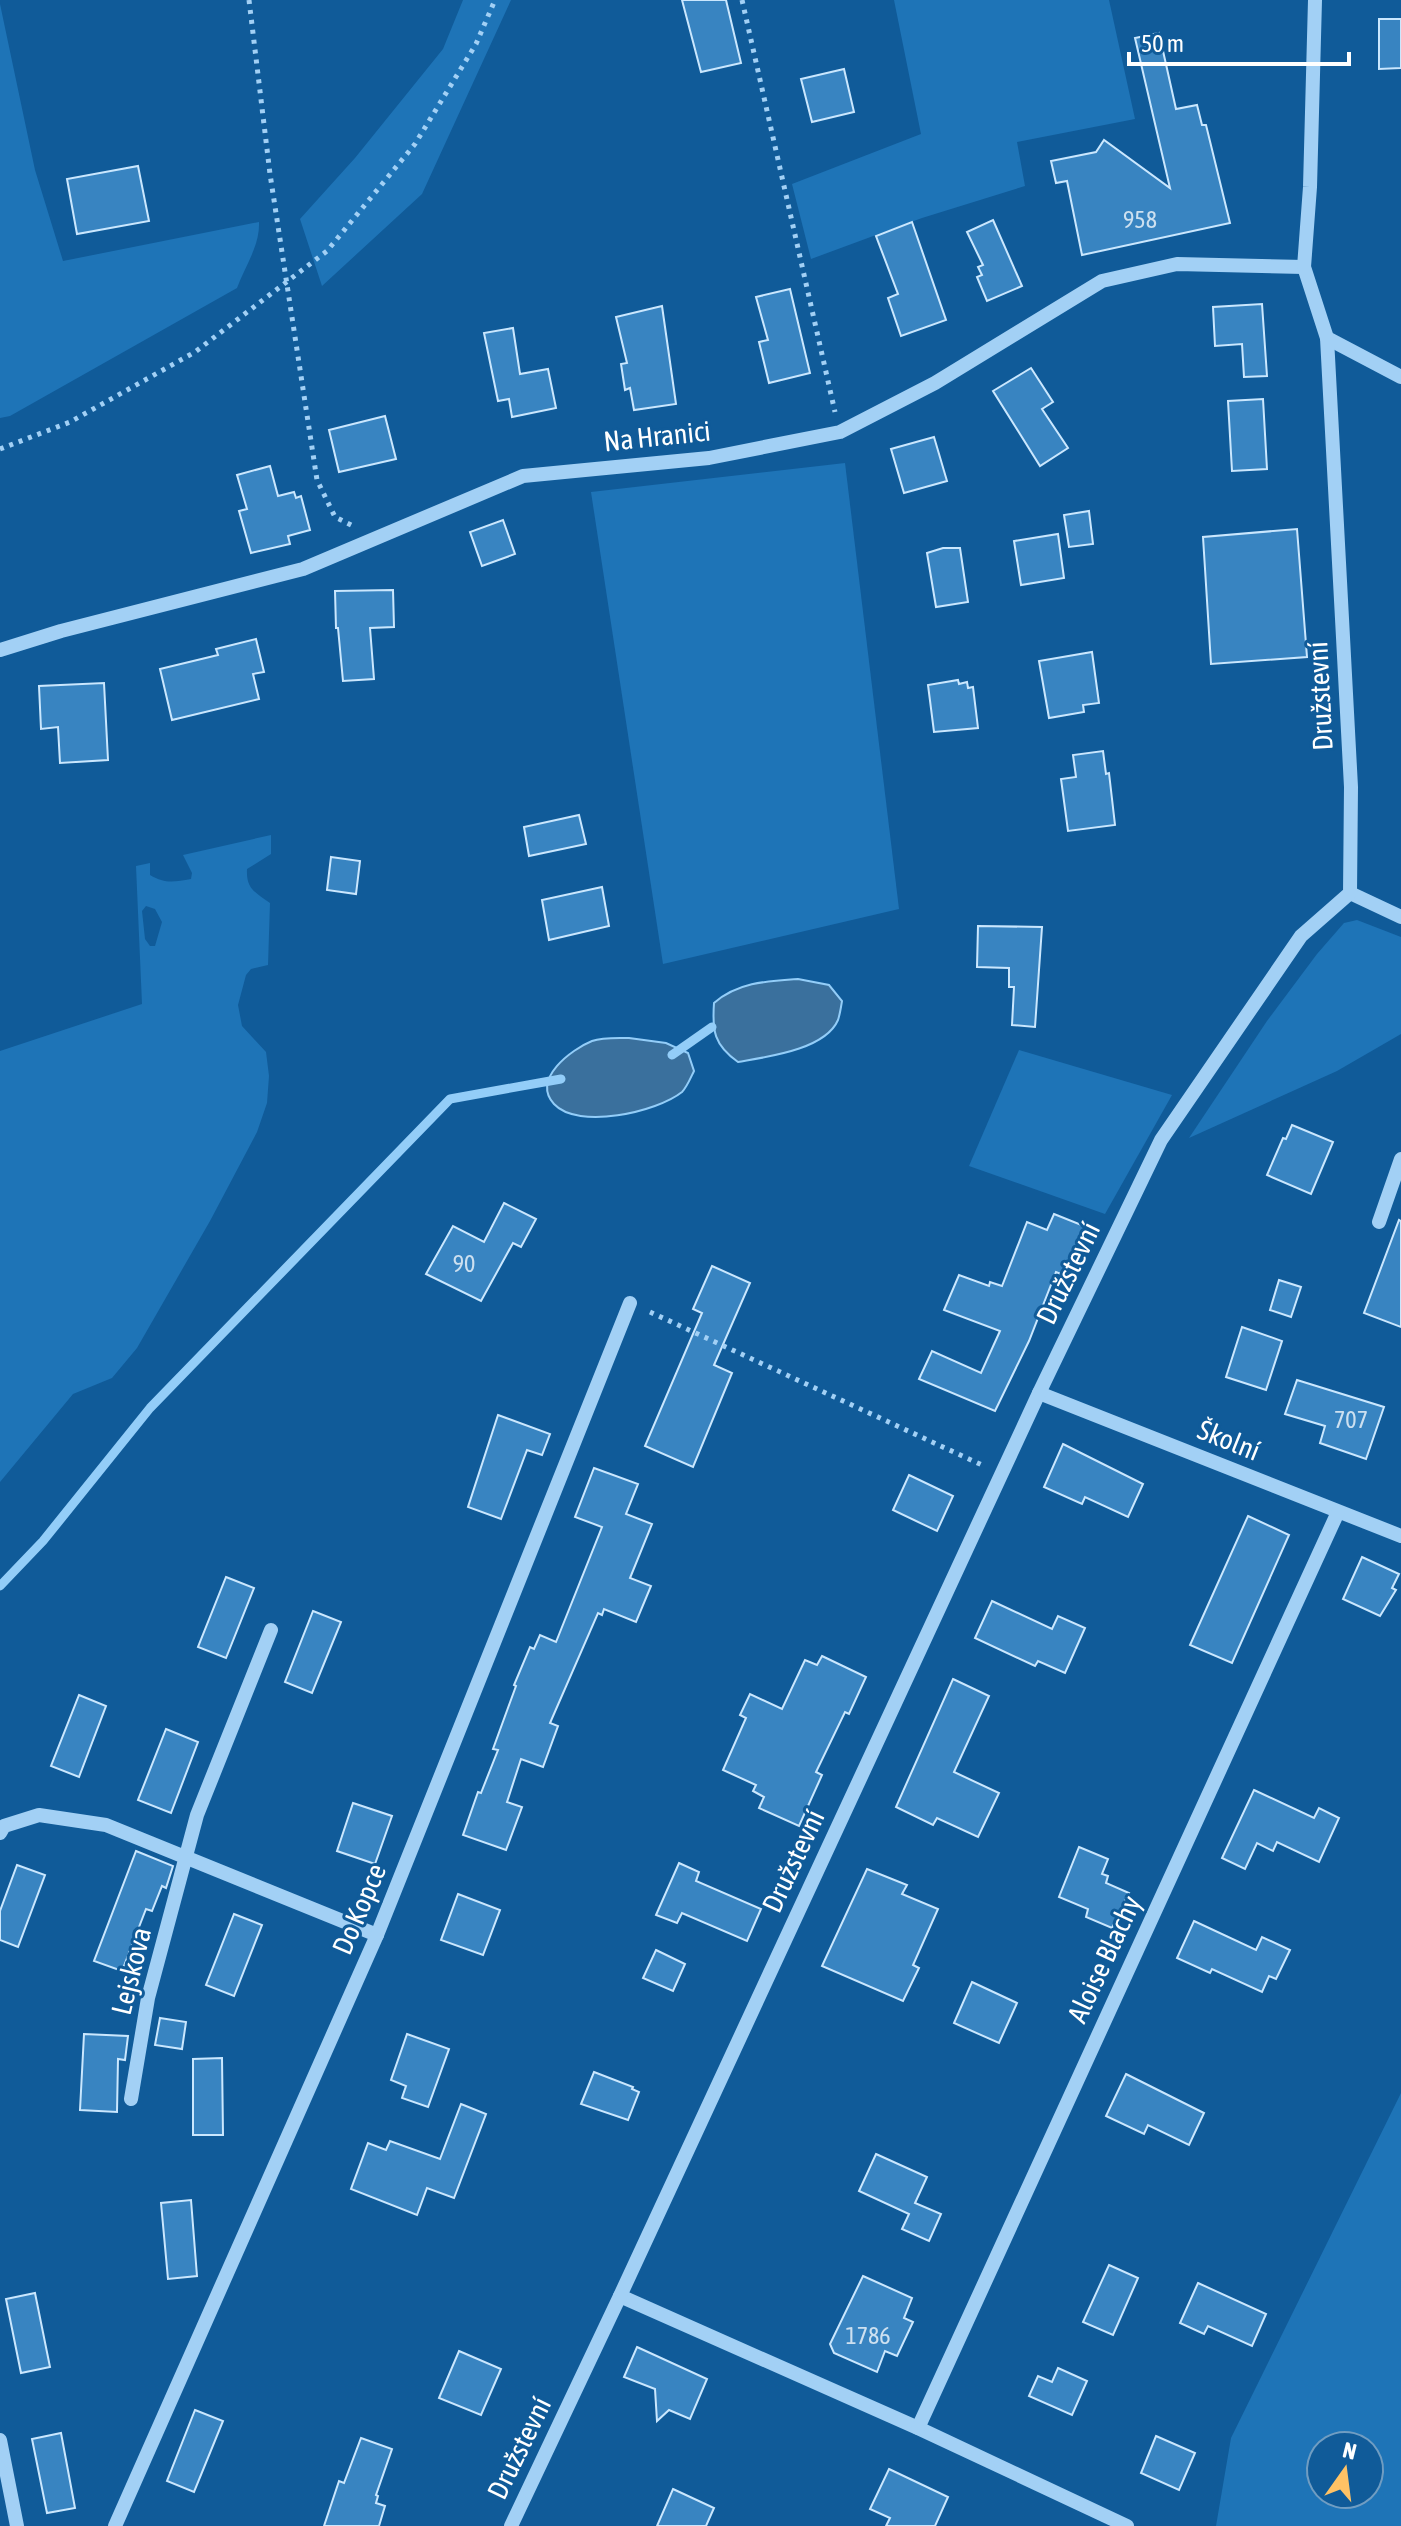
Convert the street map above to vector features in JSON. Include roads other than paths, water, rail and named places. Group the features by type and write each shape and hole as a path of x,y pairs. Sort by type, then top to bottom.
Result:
{"street":[{"name":"Družstevní","path":"511,2526 1001,1474 1161,1140 1301,936 1350,893 1351,787 1327,338 1304,267 1310,187 1315,0"},
{"name":"Na Hranici","path":"0,650 61,631 303,569 523,476 709,458 840,432 935,383 1102,281 1177,264 1304,267"},
{"path":"1327,338 1401,377"},
{"path":"1350,893 1401,917"},
{"path":"1379,1222 1401,1159"},
{"name":"Do Kopce","path":"115,2526 377,1935 630,1303"},
{"name":"Školní","path":"1039,1393 1401,1536"},
{"name":"Aloise Blachy","path":"918,2428 1338,1512"},
{"name":"Lejskova","path":"131,2099 148,1998 197,1815 271,1630"},
{"path":"0,1833 4,1826 39,1815 106,1825 377,1935"},
{"path":"620,2296 918,2428 1127,2526"},
{"path":"0,2440 17,2526"}],"waterway":[{"path":"672,1055 712,1027"},
{"path":"0,1586 43,1541 150,1408 450,1099 561,1079"}]}
